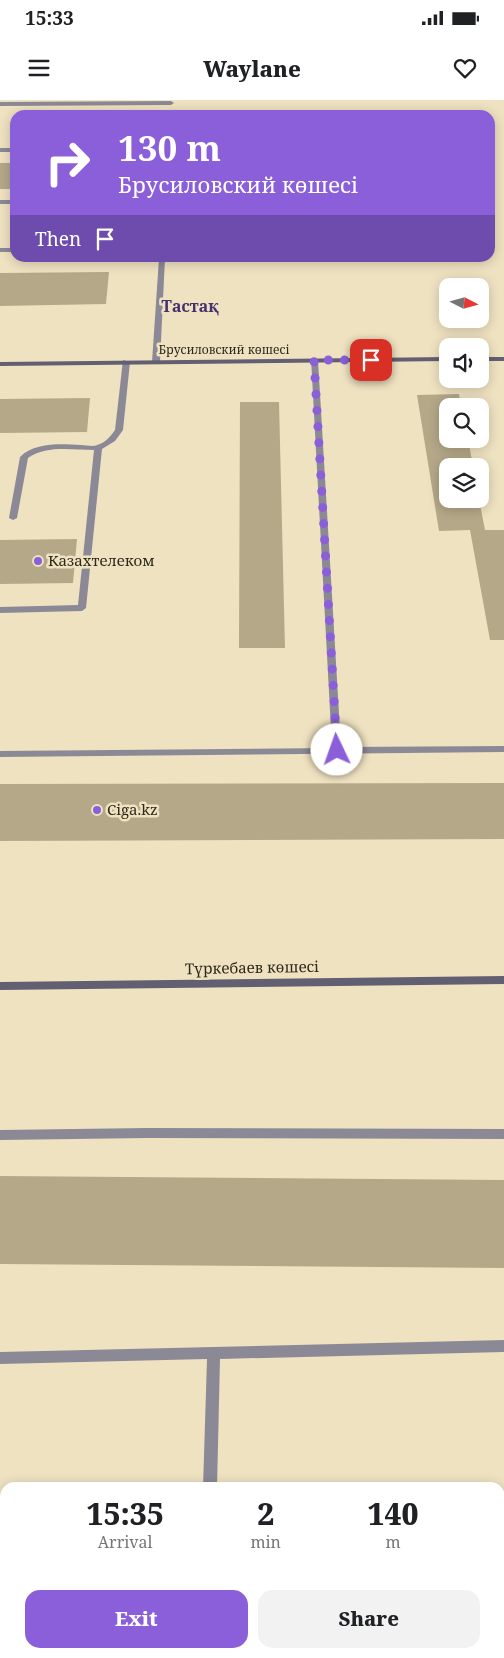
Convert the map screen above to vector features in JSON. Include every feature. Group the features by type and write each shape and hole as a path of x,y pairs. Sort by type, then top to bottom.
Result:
{"street":[{"name":"Брусиловский көшесі","path":"0,364 439,359"},
{"path":"489,359 504,359"},
{"name":"Түркебаев көшесі","path":"0,986 504,980"}],"lane":[{"path":"0,104 171,104"},
{"path":"156,362 162,262"},
{"path":"314,360 337,750"},
{"path":"13,518 24,457 30,452 41,448 98,448 112,439 119,430 126,362"},
{"path":"0,610 82,608 98,448"},
{"path":"0,754 504,749"},
{"path":"0,1135 147,1133 504,1134"},
{"path":"0,1358 504,1346"},
{"path":"210,1482 214,1353"}],"building":[{"path":"0,163 10,163 10,189 0,189"},
{"path":"109,272 106,304 0,306 0,273"},
{"path":"459,394 460,398 439,398 439,448 470,448 472,458 439,458 439,508 481,508 485,530 504,530 504,640 490,640 470,530 439,531 417,395"},
{"path":"90,398 87,432 0,433 0,399"},
{"path":"240,402 279,402 285,648 239,648"},
{"name":"Казахтелеком","path":"77,539 73,583 0,584 0,540"},
{"path":"504,783 504,839 0,841 0,784"},
{"path":"0,1176 504,1180 504,1268 0,1264"}],"place":[{"name":"Казахтелеком","path":"38,561"},
{"name":"Ciga.kz","path":"97,810"}],"district":[{"name":"Тастақ","path":"190,306"}],"route":[{"path":"337,750 314,360 371,360"}]}
